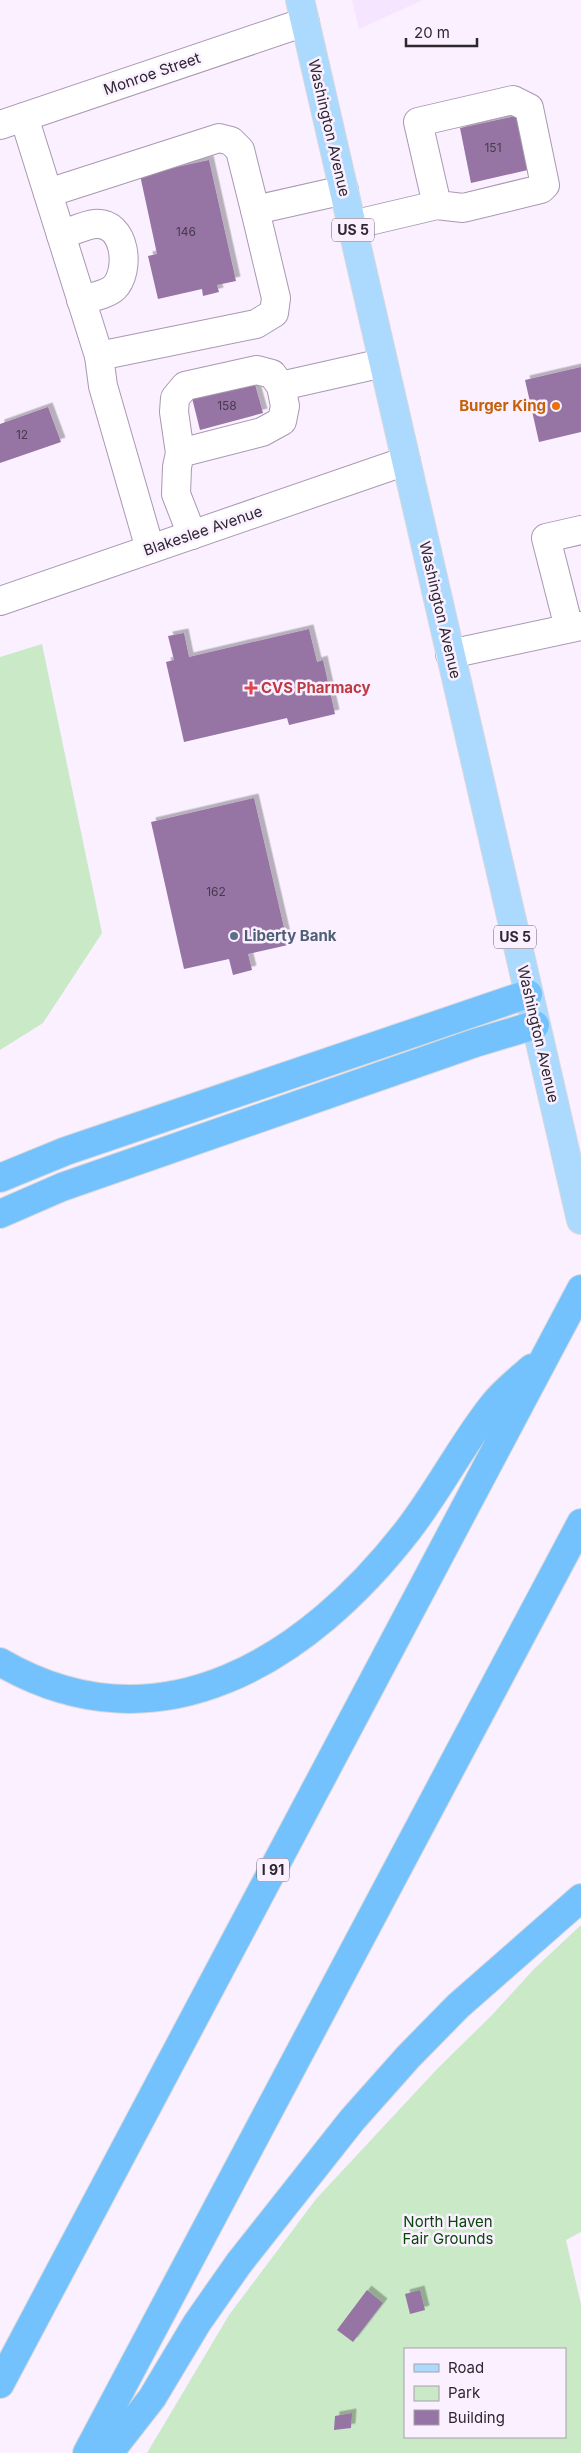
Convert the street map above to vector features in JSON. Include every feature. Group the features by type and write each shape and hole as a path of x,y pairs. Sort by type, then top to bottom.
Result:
{"highway":[{"path":"0,1178 66,1151 528,994"},
{"path":"0,1214 62,1187 475,1043 535,1025"},
{"name":"I 91","path":"0,2384 581,1289"},
{"path":"0,1662 53,1686 80,1692 134,1698 170,1696 200,1689 246,1672 269,1659 317,1625 373,1573 426,1506 494,1404 552,1344"},
{"path":"87,2453 581,1523"},
{"path":"109,2453 152,2398 197,2323 239,2263 352,2120 408,2057 458,2006 581,1898"}],"main road":[{"name":"Washington Avenue","path":"302,11 581,1220"}],"street":[{"name":"Monroe Street","path":"12,121 302,11"},
{"path":"352,225 437,205 463,208 541,189 545,185 529,108 513,100 418,122 437,205"},
{"path":"12,121 48,193 99,356 103,386 150,549"},
{"path":"48,193 219,138 232,141 240,150 276,298 274,313 256,324 99,356"},
{"path":"255,210 344,190"},
{"path":"61,235 96,224 110,229 120,238 124,253 121,274 115,287 107,292 81,300"},
{"path":"281,386 384,364"},
{"path":"180,453 262,432 282,421 285,406 281,386 272,374 257,370 185,386 175,398 174,412 180,453 177,467 176,494 192,535"},
{"name":"Blakeslee Avenue","path":"0,601 406,461"},
{"path":"450,654 575,627 546,538 581,530"}],"shaded area":[{"path":"352,0 423,0 359,29"}],"green space":[{"path":"42,644 102,933 43,1023 0,1050 0,657"},
{"name":"North Haven Fair Grounds","path":"581,1925 581,2232 566,2240 581,2304 581,2453 147,2453 229,2315 316,2199 438,2068 492,2015 534,1969"}],"building":[{"path":"521,115 532,169 471,183 460,128"},
{"path":"209,160 236,281 217,285 219,292 203,296 202,289 158,299 148,256 157,254 140,175"},
{"name":"Burger King","path":"581,367 581,432 539,442 525,380"},
{"path":"254,381 263,413 200,430 192,398"},
{"path":"48,407 61,442 0,463 0,424"},
{"name":"CVS Pharmacy","path":"309,629 317,662 323,660 335,714 289,725 287,718 184,742 166,662 174,660 168,636 184,633 189,657"},
{"path":"254,798 288,945 248,954 252,970 233,975 229,959 184,969 151,822"},
{"path":"367,2290 383,2303 353,2342 337,2330"},
{"path":"420,2290 425,2310 410,2314 405,2294"},
{"path":"352,2413 351,2428 334,2430 335,2416"}],"place":[{"name":"Burger King","path":"556,406"},
{"name":"CVS Pharmacy","path":"251,688"},
{"name":"Liberty Bank","path":"234,936"}]}
